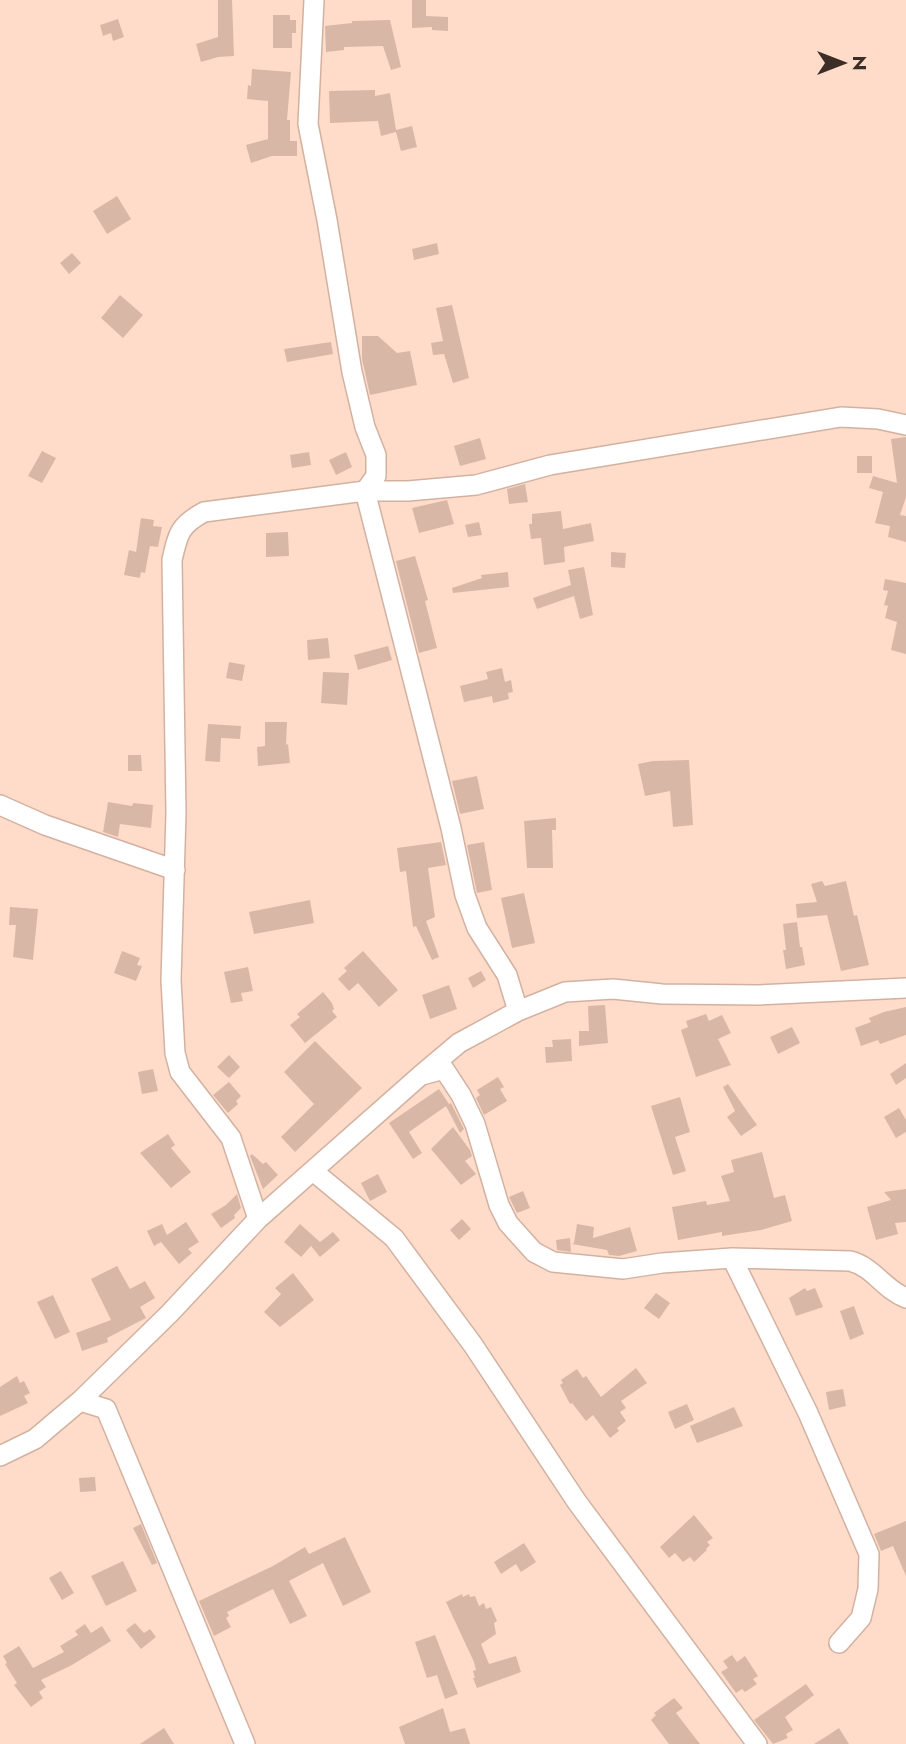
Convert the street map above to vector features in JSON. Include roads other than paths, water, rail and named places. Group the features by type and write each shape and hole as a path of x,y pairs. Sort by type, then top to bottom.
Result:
{"street":[{"path":"314,0 308,124 352,372 365,427 376,455 376,476 365,491"},
{"path":"257,1219 231,1138 180,1072 175,1053 171,980 175,870 172,560 177,539 185,523 204,512 365,491 408,491 476,485 550,465 841,417 878,419 906,425"},
{"path":"365,491 451,828 465,895 477,928 507,975 518,1011"},
{"path":"0,805 46,825 175,870"},
{"path":"0,1456 35,1439 80,1401 170,1312 257,1219 421,1075 459,1043 518,1011 565,992 613,989 662,994 759,995 906,988"},
{"path":"421,1075 444,1069 475,1124 499,1205 508,1223 534,1252 553,1262 623,1269 732,1258 850,1261 863,1264 888,1288 906,1298"},
{"path":"313,1171 394,1238 472,1345 577,1502 757,1744"},
{"path":"732,1258 808,1413 869,1554 868,1589 861,1618 839,1643"},
{"path":"80,1401 106,1409 246,1744"}]}
